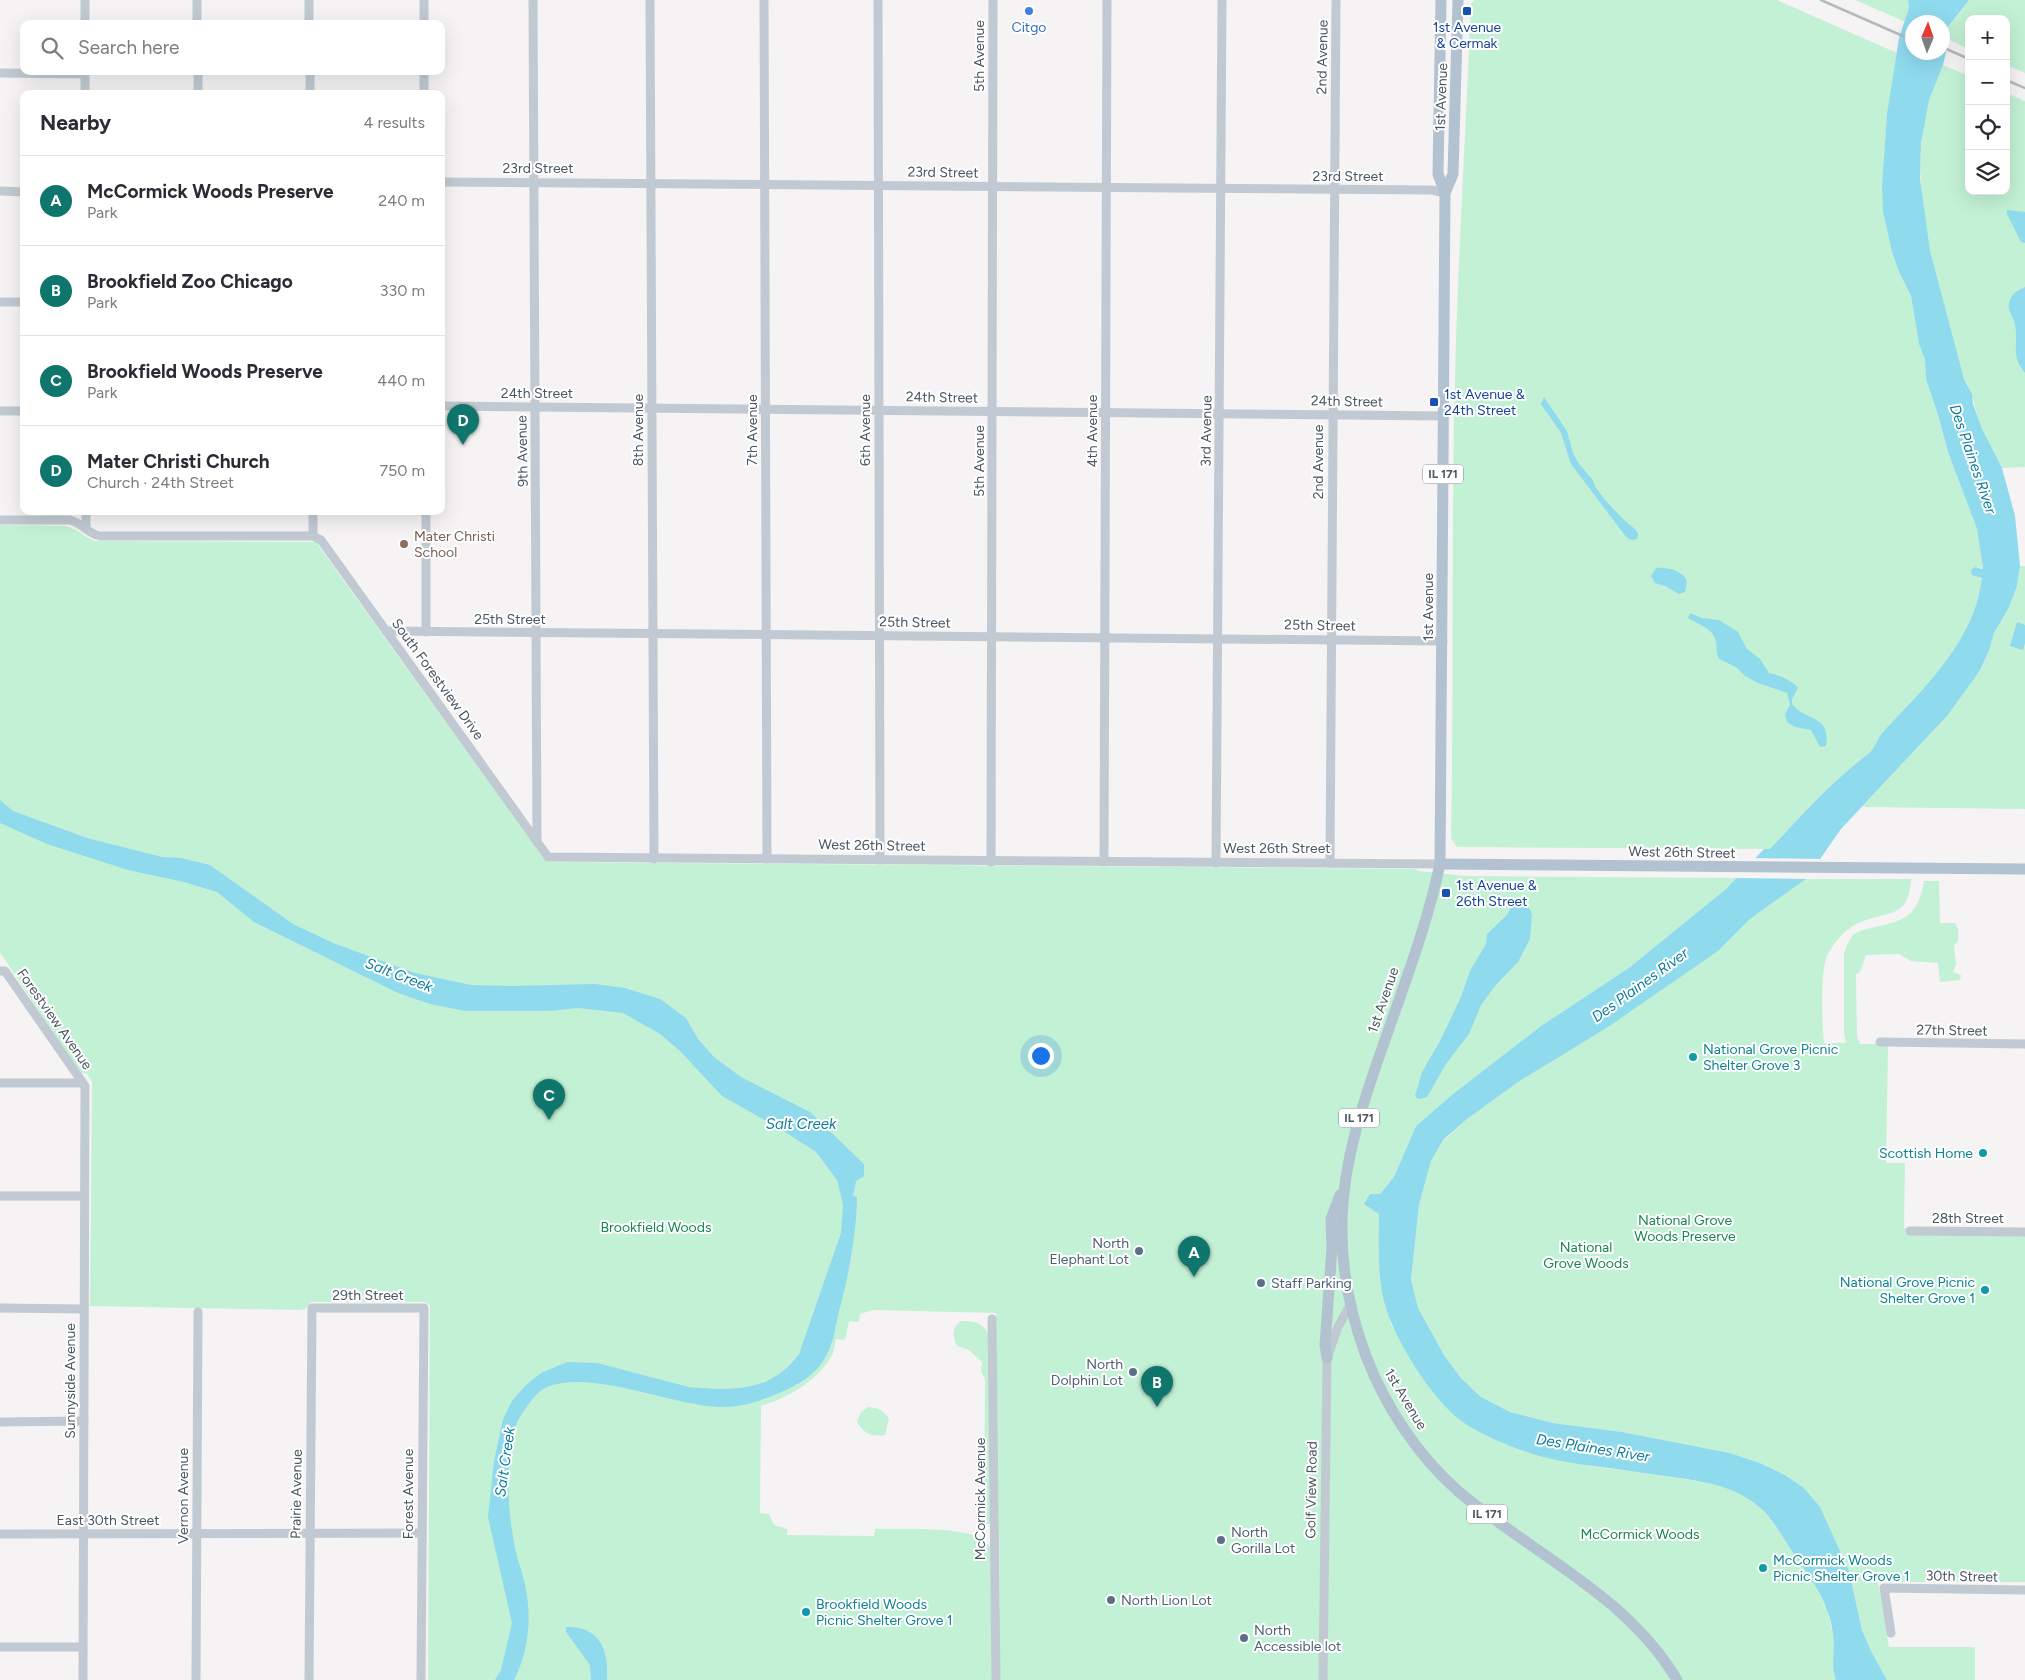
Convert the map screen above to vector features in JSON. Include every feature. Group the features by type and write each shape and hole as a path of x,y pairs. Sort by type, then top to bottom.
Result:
{"main road":[{"name":"1st Avenue","path":"1439,2 1438,174 1444,193 1443,641 1440,864 1421,939 1360,1114 1345,1179 1342,1241 1350,1305 1370,1366 1385,1398 1399,1421 1435,1467 1456,1489 1481,1510 1589,1587 1634,1625 1668,1664 1677,1680"},
{"name":"1st Avenue","path":"1444,193 1453,174 1459,2"},
{"name":"West 26th Street","path":"1440,864 2025,869"},
{"path":"1327,1358 1325,1345 1332,1246 1331,1218 1345,1179"}],"street":[{"path":"84,0 85,20"},
{"path":"197,0 198,20"},
{"path":"310,0 310,20"},
{"path":"424,0 424,20"},
{"name":"9th Avenue","path":"533,0 538,633 537,842"},
{"name":"8th Avenue","path":"650,0 654,859"},
{"name":"7th Avenue","path":"764,0 767,859"},
{"name":"6th Avenue","path":"878,0 880,860"},
{"name":"5th Avenue","path":"991,862 993,0"},
{"name":"4th Avenue","path":"1104,862 1107,0"},
{"name":"3rd Avenue","path":"1216,863 1222,0"},
{"name":"2nd Avenue","path":"1330,864 1336,0"},
{"path":"0,73 20,73"},
{"path":"85,75 85,90"},
{"path":"198,75 198,90"},
{"path":"310,75 310,90"},
{"path":"424,75 424,90"},
{"name":"23rd Street","path":"445,182 534,181 1432,190 1444,193"},
{"path":"0,192 20,192"},
{"path":"0,302 20,302"},
{"name":"24th Street","path":"445,406 1443,416"},
{"path":"0,411 20,411"},
{"path":"86,515 86,528"},
{"path":"0,520 70,520 80,524 95,536 313,536 313,515"},
{"path":"426,515 426,632"},
{"name":"South Forestview Drive","path":"313,536 321,540 537,842"},
{"name":"25th Street","path":"386,632 1443,641"},
{"name":"West 26th Street","path":"537,842 548,857 991,862 1440,864"},
{"name":"Forestview Avenue","path":"2,971 82,1083"},
{"name":"27th Street","path":"1880,1042 2025,1044"},
{"path":"0,1083 82,1083"},
{"name":"Sunnyside Avenue","path":"82,1083 85,1086 83,1680"},
{"path":"0,1196 84,1196"},
{"name":"28th Street","path":"1910,1231 2025,1232"},
{"name":"Golf View Road","path":"1323,1680 1327,1358 1338,1327 1350,1305"},
{"path":"0,1308 84,1309"},
{"name":"29th Street","path":"312,1308 424,1308"},
{"name":"Prairie Avenue","path":"309,1680 312,1308"},
{"name":"Forest Avenue","path":"421,1680 424,1308"},
{"name":"Vernon Avenue","path":"196,1680 198,1312"},
{"name":"McCormick Avenue","path":"992,1319 996,1680"},
{"path":"0,1422 84,1421"},
{"name":"East 30th Street","path":"0,1534 422,1534"},
{"name":"30th Street","path":"1891,1633 1884,1588 2025,1590"},
{"path":"0,1647 83,1647"}],"green space":[{"path":"1475,0 1777,0 1897,53 1885,141 1883,212 1892,252 1899,272 1911,296 1919,344 1925,360 1926,379 1948,452 1977,529 1983,568 1974,567 1977,575 1982,578 1974,611 1966,629 1946,661 1881,734 1870,752 1829,787 1770,849 1457,847 1451,838 1456,333 1471,3"},
{"path":"1855,0 1908,0 1909,8 1908,15 1905,15 1905,22"},
{"path":"1969,0 2025,0 2025,73 2010,67 2010,15 1965,15 1965,47 1950,40 1950,24"},
{"path":"1943,65 1965,74 1965,195 2010,195 2010,95 2025,101 2025,467 2002,468 1982,430 1970,389 1964,379 1935,276 1922,206 1920,170 1922,135 1930,96"},
{"path":"0,525 65,526 95,541 316,542 544,859 550,862 1415,869 1465,876 1737,878 1630,967 1541,1026 1453,1094 1416,1126 1394,1177 1380,1194 1379,1254 1391,1324 1434,1393 1460,1420 1489,1437 1592,1467 1634,1471 1722,1485 1744,1495 1760,1507 1772,1521 1814,1583 1828,1612 1834,1640 1834,1674 1836,1680 999,1680 1000,1597 996,1313 873,1310 860,1314 859,1322 849,1321 845,1340 836,1339 831,1357 810,1381 801,1388 761,1406 760,1513 769,1514 774,1525 787,1529 787,1535 874,1536 875,1529 914,1529 959,1532 971,1534 982,1539 990,1547 993,1588 992,1680 428,1680 430,1305 425,1302 311,1302 305,1309 300,1310 90,1306 92,1082 87,1074 80,1072 76,1068 0,952","holes":["815,1309 797,1386 761,1382 781,1375 795,1360 804,1344"]},
{"path":"2020,566 2025,566 2025,809 1862,807 1947,716 1979,672 1989,651 1994,633 2017,586"},
{"name":"National Grove Woods","path":"1806,879 1911,879 1906,901 1901,908 1849,928 1836,941 1827,956 1822,986 1824,1043 1846,1043 1844,1033 1844,953 1853,935 1903,918 1914,909 1918,902 1924,881 1939,881 1940,923 1955,923 1958,929 1958,941 1954,945 1956,964 1953,972 1961,975 1960,980 1940,982 1938,963 1911,961 1899,954 1866,955 1860,972 1856,974 1857,1036 1860,1044 1888,1044 1886,1163 1905,1163 1904,1228 2025,1229 2025,1582 1878,1582 1889,1647 1975,1647 1975,1680 1887,1680 1862,1630 1849,1571 1803,1487 1785,1475 1760,1463 1730,1453 1622,1432 1553,1423 1510,1412 1481,1397 1461,1378 1444,1355 1418,1308 1411,1281 1419,1205 1431,1161 1444,1140 1467,1119 1521,1080 1718,951 1750,919"},
{"path":"961,1321 983,1326 990,1339 991,1524 987,1524 984,1519 985,1380 981,1371 982,1362 969,1350 957,1346 954,1329"},
{"path":"868,1407 880,1410 889,1419 885,1435 876,1436 869,1434 857,1422 861,1412"}],"water":[{"path":"1908,0 1969,0 1950,24 1950,15 1907,15 1909,8"},
{"name":"Des Plaines River","path":"1905,20 1905,60 1944,60 1929,100 1921,143 1920,179 1930,251 1964,379 1972,394 1973,404 1982,429 2002,468 2015,516 2020,566 2017,586 2009,607 1994,633 1989,651 1979,672 1947,716 1841,829 1806,879 1750,919 1718,951 1608,1027 1521,1080 1467,1119 1444,1139 1431,1161 1419,1205 1411,1280 1418,1308 1444,1355 1461,1378 1481,1397 1510,1412 1553,1423 1622,1432 1730,1453 1760,1463 1785,1475 1803,1487 1820,1507 1849,1571 1862,1630 1887,1680 1836,1680 1833,1669 1834,1641 1832,1627 1825,1604 1771,1519 1763,1510 1747,1498 1721,1486 1708,1483 1570,1463 1543,1457 1512,1447 1468,1426 1449,1410 1425,1382 1414,1365 1388,1315 1380,1280 1379,1214 1364,1204 1370,1194 1380,1194 1394,1177 1416,1126 1453,1094 1541,1026 1630,967 1726,889 1764,849 1770,849 1829,787 1870,752 1881,734 1946,661 1966,629 1979,595 1982,578 1972,575 1971,570 1975,567 1983,568 1977,529 1948,452 1926,379 1925,360 1919,344 1911,296 1899,272 1892,252 1883,212 1882,186 1887,114 1899,38"},
{"path":"2007,210 2025,212 2025,243 2021,242 2007,214"},
{"path":"2025,287 2025,373 2020,367 2016,355 2015,325 2009,306 2013,295"},
{"path":"1544,397 1567,431 1573,453 1579,464 1592,479 1606,501 1636,530 1638,534 1637,539 1627,538 1571,464 1561,433 1541,404"},
{"path":"1656,568 1665,568 1682,574 1687,581 1685,592 1679,594 1655,583 1651,576"},
{"path":"1690,613 1702,618 1719,620 1738,632 1747,649 1760,659 1769,673 1785,678 1795,685 1798,688 1792,699 1792,704 1804,714 1821,723 1825,728 1827,736 1826,746 1820,747 1811,730 1795,727 1787,722 1785,714 1790,705 1787,693 1758,683 1745,676 1736,667 1719,659 1715,637 1705,627 1688,618"},
{"path":"2017,622 2025,625 2023,650 2010,646"},
{"name":"Salt Creek","path":"0,800 13,811 87,838 162,857 181,858 210,865 293,924 333,943 415,973 471,985 595,984 625,988 660,999 686,1018 698,1039 714,1057 741,1077 810,1112 864,1164 864,1176 856,1181 853,1196 857,1197 854,1239 846,1285 833,1337 824,1359 808,1377 794,1386 765,1399 727,1407 700,1405 608,1385 586,1382 565,1383 543,1389 523,1411 514,1433 509,1464 508,1488 515,1548 528,1601 529,1625 523,1659 514,1680 495,1680 501,1670 512,1623 488,1517 494,1461 503,1419 512,1401 526,1385 541,1373 567,1362 597,1363 689,1387 735,1388 750,1386 776,1376 799,1354 841,1233 843,1204 837,1180 816,1152 722,1096 680,1051 660,1034 623,1013 579,1008 548,1011 465,1011 430,1004 398,993 254,922 217,892 184,882 128,870 47,844 0,823"},
{"path":"1526,902 1532,914 1530,939 1518,962 1495,986 1481,1005 1469,1034 1446,1064 1427,1097 1418,1099 1415,1096 1422,1072 1440,1041 1461,997 1470,971 1486,944 1487,934 1507,915 1511,907"},
{"path":"566,1627 587,1631 600,1642 606,1659 607,1680 591,1680 590,1665 566,1632"}],"pier":[{"path":"1752,858 1822,859 1809,879 1733,878"}],"railway":[{"path":"1821,0 1905,37"},
{"path":"1950,51 1965,57"},
{"path":"2010,82 2025,88"}],"place":[{"name":"Citgo","path":"1029,11"},
{"name":"1st Avenue & Cermak","path":"1467,11"},
{"name":"1st Avenue & 24th Street","path":"1434,402"},
{"name":"Mater Christi Church","path":"463,445"},
{"name":"Mater Christi School","path":"404,544"},
{"name":"1st Avenue & 26th Street","path":"1446,893"},
{"name":"National Grove Picnic Shelter Grove 3","path":"1693,1057"},
{"name":"Brookfield Woods Preserve","path":"549,1120"},
{"name":"Scottish Home","path":"1983,1153"},
{"name":"North Elephant Lot","path":"1139,1251"},
{"name":"McCormick Woods Preserve","path":"1194,1277"},
{"name":"Staff Parking","path":"1261,1283"},
{"name":"National Grove Picnic Shelter Grove 1","path":"1985,1290"},
{"name":"North Dolphin Lot","path":"1133,1372"},
{"name":"Brookfield Zoo Chicago","path":"1157,1407"},
{"name":"North Gorilla Lot","path":"1221,1540"},
{"name":"McCormick Woods Picnic Shelter Grove 1","path":"1763,1568"},
{"name":"North Lion Lot","path":"1111,1600"},
{"name":"Brookfield Woods Picnic Shelter Grove 1","path":"806,1612"},
{"name":"North Accessible lot","path":"1244,1638"}],"park label":[{"name":"Brookfield Woods","path":"656,1227"},
{"name":"National Grove Woods Preserve","path":"1685,1228"},
{"name":"McCormick Woods","path":"1640,1534"}]}
